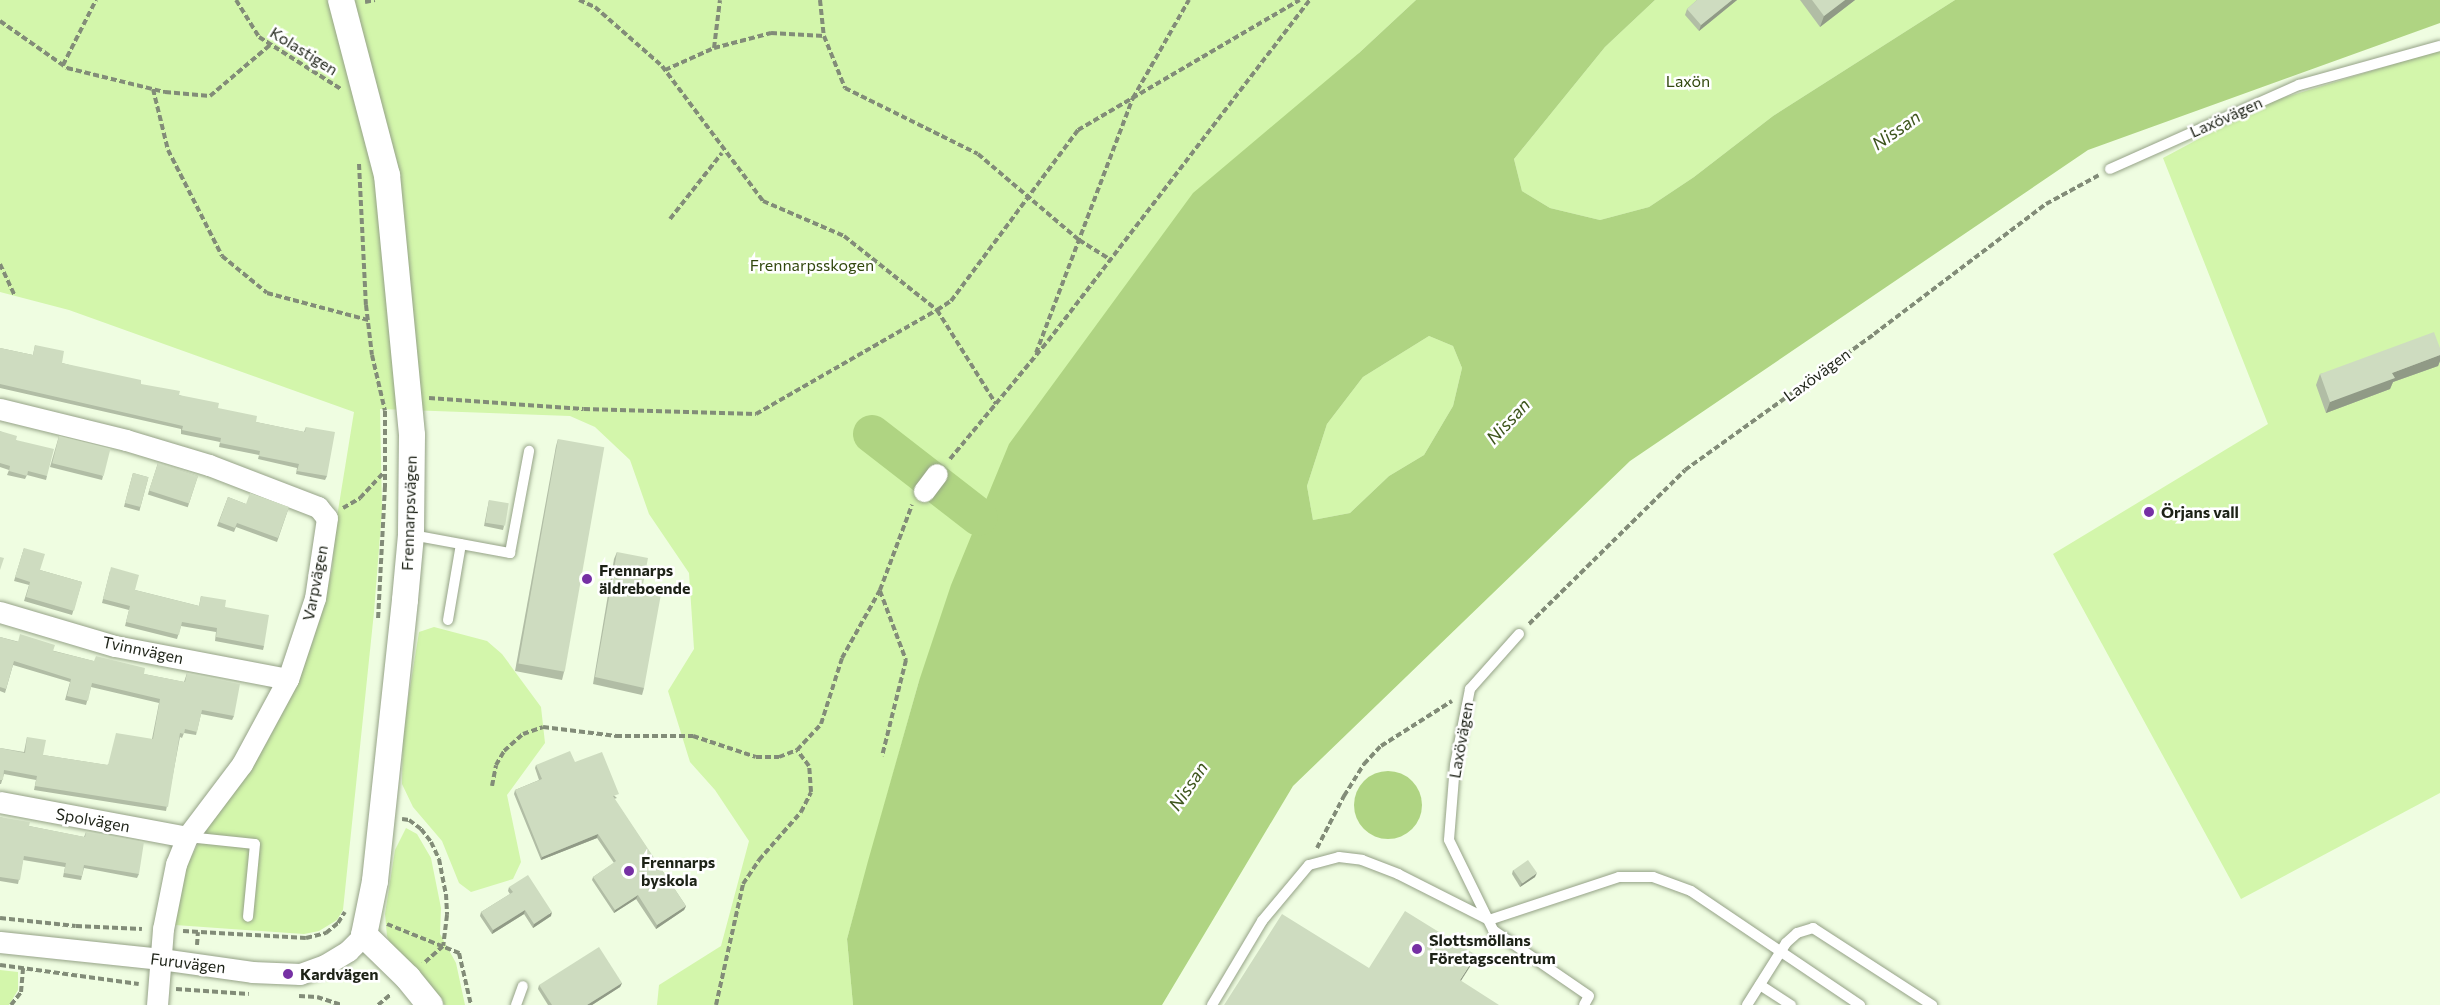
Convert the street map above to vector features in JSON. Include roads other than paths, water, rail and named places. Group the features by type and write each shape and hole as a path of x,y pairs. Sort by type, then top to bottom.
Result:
{"street":[{"name":"Frennarpsvägen","path":"341,0 387,175 410,396 411,535 382,817 360,921"},
{"name":"Varpvägen","path":"0,409 126,440 209,465 318,507 327,518 315,598 288,680 242,764 187,837 168,896 162,959"},
{"path":"924,491 937,474"},
{"name":"Tvinnvägen","path":"0,612 115,646 288,680"},
{"name":"Spolvägen","path":"0,802 187,837"},
{"path":"360,921 430,1005"},
{"name":"Furuvägen","path":"0,942 162,959 252,972 300,974 348,951 360,921"},
{"path":"157,1005 162,959"}],"lane":[{"name":"Laxövägen","path":"2110,169 2300,85 2440,46"},
{"path":"411,535 510,553 529,451"},
{"path":"448,620 461,544"},
{"name":"Laxövägen","path":"1489,920 1449,840 1455,765 1470,689 1519,634"},
{"path":"187,837 255,844 248,917"},
{"path":"1212,1005 1262,921 1309,865 1339,857 1362,860 1398,874 1489,920 1493,930 1589,996 1584,1005"},
{"path":"1489,920 1619,877 1653,877 1691,891 1860,1005"},
{"path":"1747,1005 1781,952 1797,933 1813,928 1932,1005"},
{"path":"1760,985 1791,1005"},
{"path":"516,1005 523,986"}],"water":[{"name":"Nissan","path":"1416,0 1655,0 1605,47 1514,159 1522,191 1550,208 1600,220 1649,207 1694,177 1773,116 1955,0 2440,0 2440,23 2088,150 1630,461 1293,786 1162,1005 853,1005 847,939 868,861 919,681 951,585 1009,444 1193,193 1359,53","holes":["1429,336 1453,346 1462,368 1453,406 1424,455 1389,476 1350,513 1313,520 1307,486 1327,424 1363,377"]},
{"path":"1381,771 1395,771 1407,776 1417,786 1422,805 1417,824 1407,834 1395,839 1381,839 1369,834 1359,824 1354,812 1354,798 1359,786 1369,776"}],"waterway":[{"path":"872,434 979,517"}],"place":[{"name":"Örjans vall","path":"2149,512"},
{"name":"Frennarps äldreboende","path":"587,579"},
{"name":"Frennarps byskola","path":"629,871"},
{"name":"Slottsmöllans Företagscentrum","path":"1417,949"},
{"name":"Kardvägen","path":"288,974"}],"park label":[{"name":"Laxön","path":"1688,81"},
{"name":"Frennarpsskogen","path":"812,265"}]}
